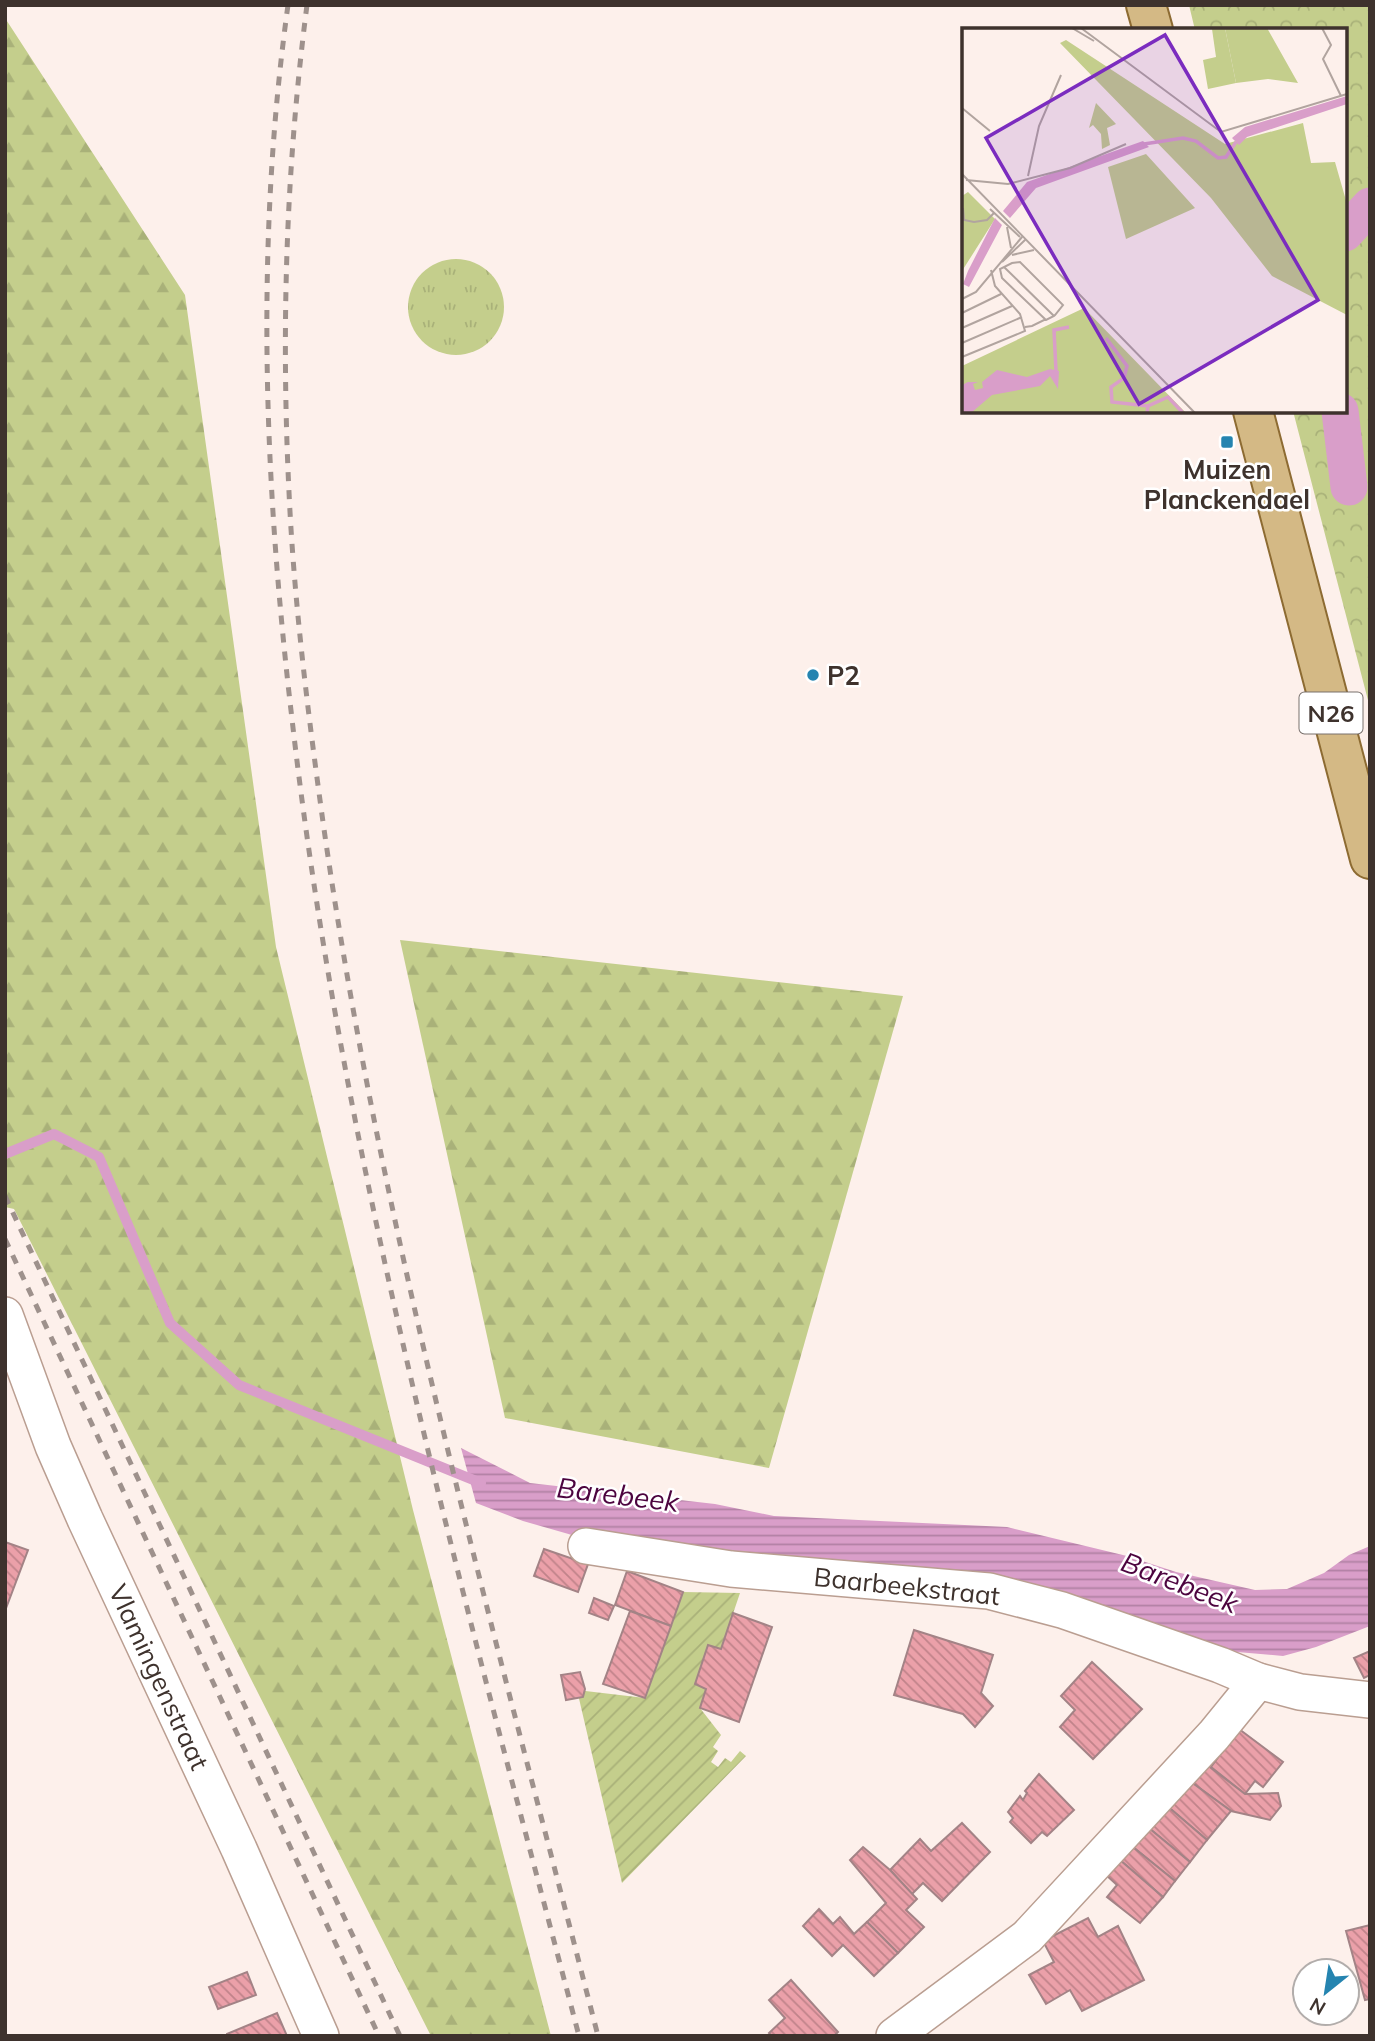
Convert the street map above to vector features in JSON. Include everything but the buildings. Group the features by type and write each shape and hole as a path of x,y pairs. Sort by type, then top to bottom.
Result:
{"main road":[{"path":"1146,5 1152,28"},
{"name":"N26","path":"1254,413 1370,859"}],"street":[{"name":"Vlamingenstraat","path":"5,1315 53,1446 239,1849 321,2036"},
{"name":"Baarbeekstraat","path":"586,1546 731,1569 989,1591 1062,1610 1220,1665 1258,1681 1300,1692 1370,1700"},
{"path":"894,2036 1027,1937 1214,1735 1258,1681"}],"green space":[{"path":"1189,5 1370,5 1370,708 1294,413 1347,413 1347,28 1195,28"},
{"path":"5,18 185,295 276,947 413,1510 551,2036 431,2036 14,1209 5,1207"},
{"path":"456,259 474,263 490,273 500,289 504,307 500,325 490,341 474,351 456,355 438,351 422,341 412,325 408,307 412,289 422,273 438,263"},
{"path":"400,940 903,996 769,1468 505,1418"},
{"path":"683,1592 740,1593 721,1649 708,1645 695,1684 706,1689 700,1708 721,1735 713,1747 718,1751 711,1762 718,1767 725,1758 731,1762 740,1751 746,1756 622,1883 577,1690 645,1698"}],"water":[{"path":"461,1448 530,1483 715,1504 774,1516 1007,1527 1255,1590 1287,1589 1324,1573 1349,1555 1370,1546 1370,1626 1316,1647 1283,1656 1226,1651 1156,1629 586,1539 523,1521 476,1503"}],"waterway":[{"path":"1347,231 1370,206"},
{"path":"1340,413 1349,487"},
{"name":"Barebeek","path":"5,1154 54,1134 99,1157 170,1323 239,1385 481,1483"}],"railway":[{"path":"288,5 271,184 267,362 282,630 314,886 342,1053 412,1382 493,1710 579,2036"},
{"path":"307,5 290,187 285,370 291,533 307,699 323,822 347,976 408,1281 481,1584 598,2036"},
{"path":"5,1196 400,2036"},
{"path":"5,1239 379,2036"}],"place":[{"name":"Muizen Planckendael","path":"1227,442"},
{"name":"P2","path":"813,675"}]}
